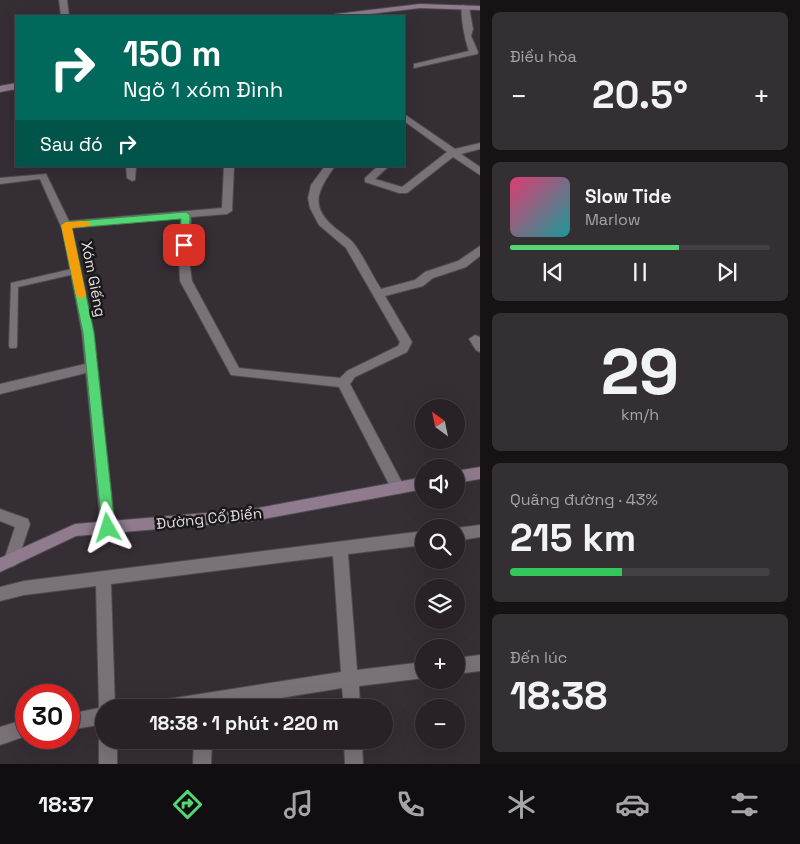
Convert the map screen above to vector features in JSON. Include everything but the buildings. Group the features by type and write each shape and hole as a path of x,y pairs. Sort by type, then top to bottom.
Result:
{"street":[{"path":"63,0 65,15"},
{"path":"344,15 420,6 480,8"},
{"path":"417,66 474,52 468,36 469,28 465,8"},
{"path":"0,89 15,86"},
{"path":"405,118 480,172"},
{"path":"383,167 368,180 403,191 452,153 480,146"},
{"path":"131,167 132,178"},
{"path":"66,225 227,211 229,167"},
{"path":"329,167 316,185 313,198 315,208 323,223 350,246 406,342 403,349 351,374 343,383"},
{"name":"Xóm Giếng","path":"0,181 43,176 66,225 88,333 108,528"},
{"path":"186,215 184,260 186,281 235,372 343,383"},
{"path":"378,294 419,283 429,275 462,264 480,250"},
{"path":"0,390 92,367"},
{"path":"343,383 398,488"},
{"path":"465,475 480,472"},
{"name":"Đường Cổ Điển","path":"6,563 75,530 253,515 415,485"},
{"path":"0,515 23,524 6,563"},
{"path":"465,533 480,531"},
{"path":"0,594 24,588 415,539"},
{"path":"340,549 351,699"},
{"path":"102,578 106,699"},
{"path":"465,665 480,664"},
{"path":"234,699 350,679 415,671"},
{"path":"80,720 95,718"},
{"path":"0,736 15,731"},
{"path":"108,749 108,764"},
{"path":"202,764 203,749"},
{"path":"353,749 354,764"}],"lane":[{"path":"13,346 14,285 76,271"}],"slow traffic":[{"path":"81,295 66,225 86,224"}],"route":[{"path":"108,528 88,333 66,225 186,215 184,245"}]}
